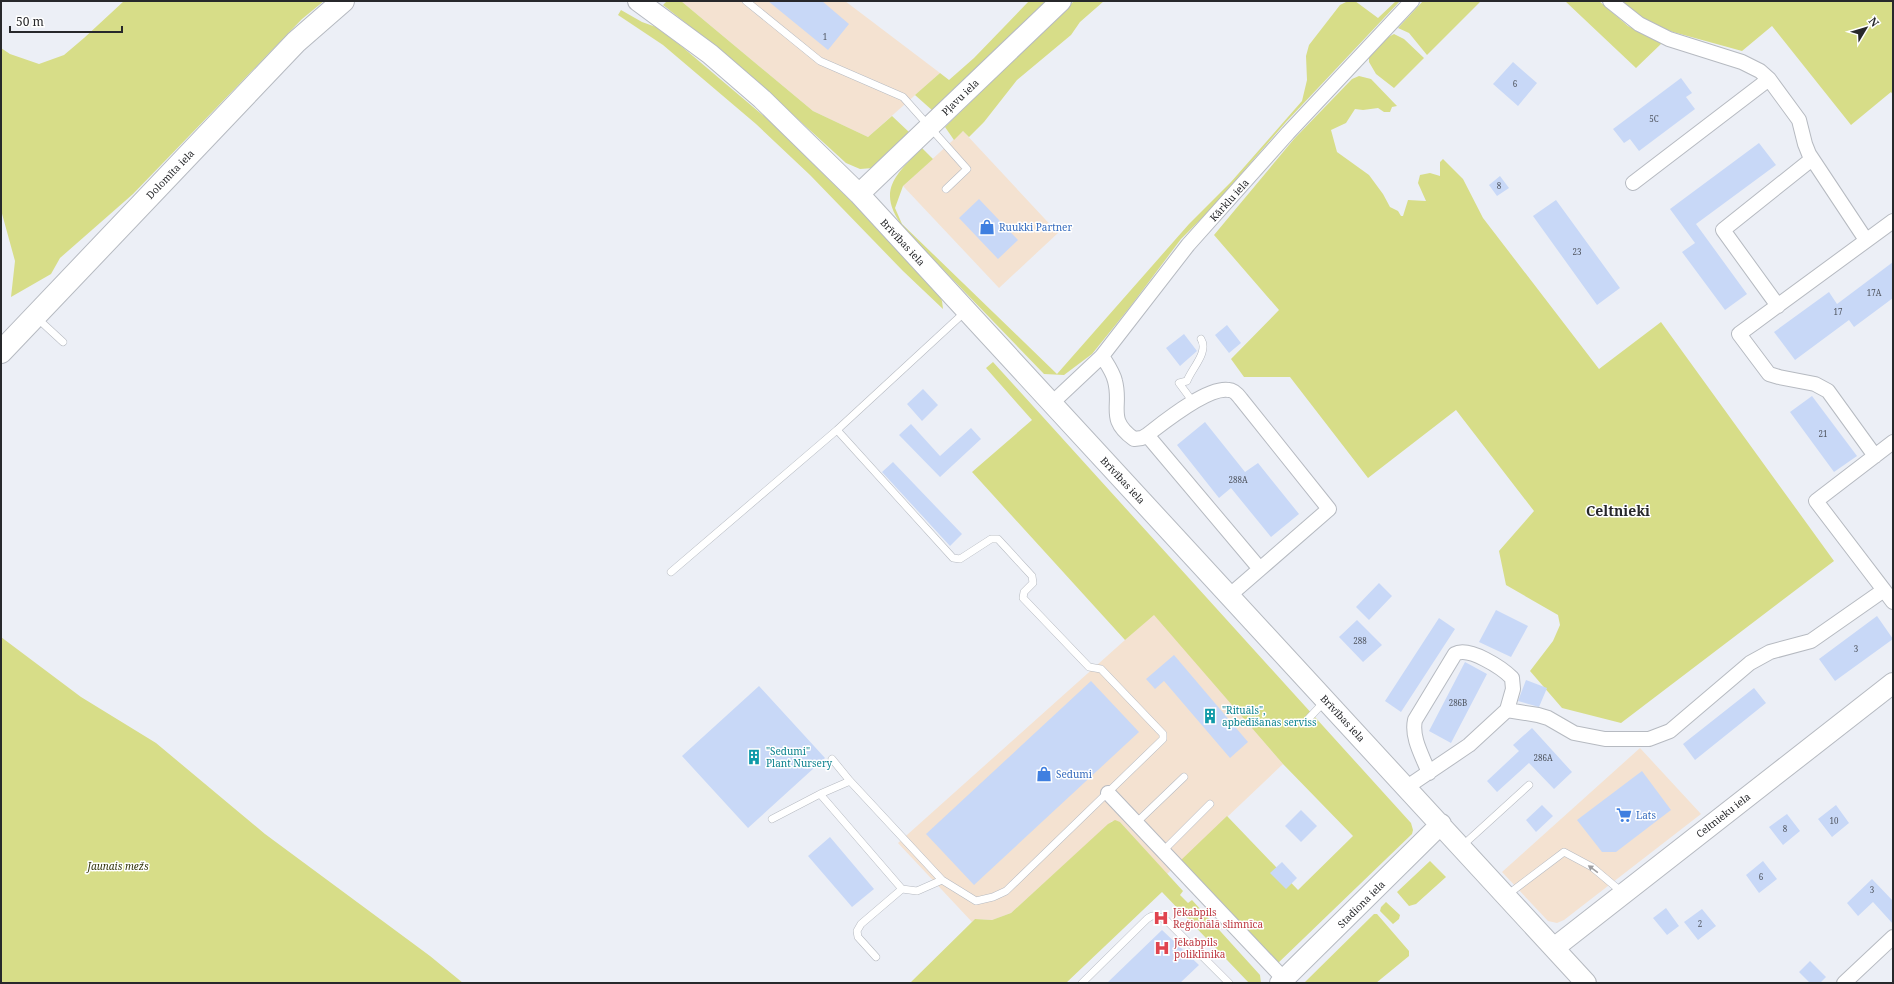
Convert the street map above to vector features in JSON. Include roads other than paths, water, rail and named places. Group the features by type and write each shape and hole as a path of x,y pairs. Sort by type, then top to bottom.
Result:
{"main road":[{"name":"Dolomīta iela","path":"1,352 296,42 343,1"},
{"name":"Brīvības iela","path":"638,1 710,54 762,99 859,194 1462,846 1586,983"},
{"name":"Pļavu iela","path":"859,194 1061,1"},
{"name":"Celtnieku iela","path":"1554,948 1893,683"},
{"name":"Stadiona iela","path":"1282,981 1441,824"}],"street":[{"name":"Kārklu iela","path":"1052,403 1102,356 1188,245 1288,133 1412,1"},
{"path":"1610,1 1639,24 1654,32 1669,39 1742,62 1760,71 1768,79 1799,120 1805,144 1812,159 1866,240"},
{"path":"1632,183 1768,79"},
{"path":"1778,306 1723,230 1812,159"},
{"path":"1874,456 1828,391 1815,384 1779,378 1769,374 1739,334 1893,221"},
{"path":"1102,356 1115,381 1119,425 1134,439 1142,438 1193,402 1225,390 1231,390 1236,394 1329,509 1230,595"},
{"path":"1147,434 1260,569"},
{"path":"1893,442 1816,501 1893,602"},
{"path":"1507,710 1548,718 1574,733 1583,736 1605,739 1656,738 1670,731 1750,663 1770,652 1811,641 1884,590"},
{"path":"1407,787 1429,773 1469,745 1507,710 1514,685 1513,680 1498,667 1477,656 1462,652 1455,654 1415,720 1415,738 1429,773"},
{"path":"1108,793 1282,981"},
{"path":"1844,983 1893,937"}],"lane":[{"path":"746,1 820,61 903,97 967,169 946,189"},
{"path":"671,572 837,430 966,310"},
{"path":"35,316 63,342"},
{"path":"1193,402 1179,383 1187,381 1202,353 1204,346 1201,339"},
{"path":"832,759 850,781 942,880 976,901 993,897 1006,891 1163,739 1163,734 1101,668 1089,667 1023,598 1024,592 1034,583 1032,576 998,539 991,539 960,559 953,558 837,430"},
{"path":"1309,718 1326,700"},
{"path":"1136,823 1184,777"},
{"path":"772,819 820,794 850,781"},
{"path":"1462,846 1529,785"},
{"path":"820,794 902,889 917,891 942,880"},
{"path":"1163,851 1210,804"},
{"path":"1506,895 1564,852 1592,867 1623,893"},
{"path":"876,957 858,937 857,930 861,924 902,889"},
{"path":"1082,983 1152,916 1158,916 1167,921 1229,983"}],"place":[{"name":"Ruukki Partner","path":"987,227"},
{"name":"\"Rituāls\", apbedīšanas serviss","path":"1210,716"},
{"name":"\"Sedumi\" Plant Nursery","path":"754,757"},
{"name":"Sedumi","path":"1044,774"},
{"name":"Lats","path":"1624,815"},
{"name":"Jēkabpils Reģionālā slimnīca","path":"1161,918"},
{"name":"Jēkabpils poliklīnika","path":"1162,948"}],"district":[{"name":"Celtnieki","path":"1618,511"}],"park label":[{"name":"Jaunais mežs","path":"118,866"}]}
